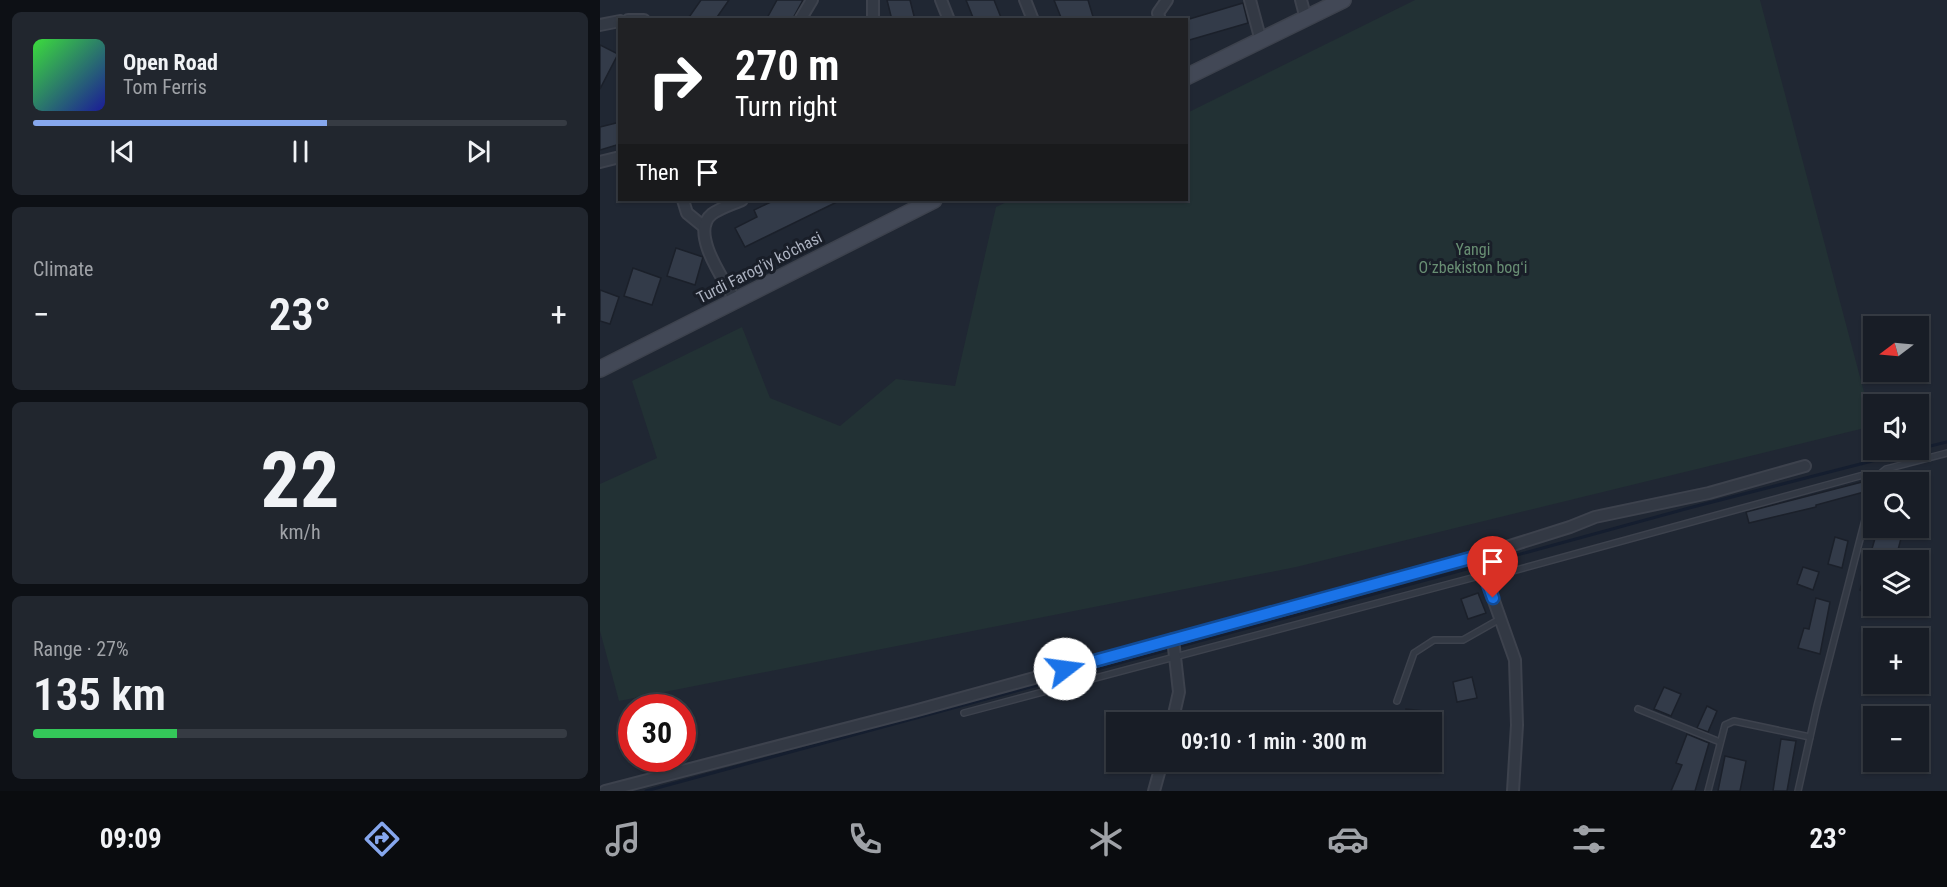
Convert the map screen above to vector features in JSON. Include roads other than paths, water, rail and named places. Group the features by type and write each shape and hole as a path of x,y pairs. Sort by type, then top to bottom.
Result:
{"main road":[{"path":"1188,76 1343,0"},
{"name":"Turdi Farog'iy ko'chasi","path":"600,369 929,201"}],"street":[{"path":"801,18 812,0"},
{"path":"873,0 873,18"},
{"path":"941,0 949,18"},
{"path":"1025,0 1032,18"},
{"path":"1159,18 1158,13 1167,0"},
{"path":"1250,0 1262,41"},
{"path":"1301,0 1306,19"},
{"path":"600,25 618,21"},
{"path":"600,162 618,158"},
{"path":"683,201 687,213 703,226"},
{"path":"735,300 704,241 703,226 711,214 739,201"},
{"path":"605,791 914,711 1175,648 1478,556 1595,517 1709,493 1805,466"},
{"path":"1478,556 1515,660 1517,725 1513,791"},
{"path":"1174,712 1179,692 1175,648"},
{"path":"1154,791 1159,772"}],"lane":[{"path":"1883,472 1886,469 1947,453"},
{"path":"964,713 1175,648 1484,575 1863,475"},
{"path":"1798,791 1863,526"},
{"path":"1397,701 1414,653 1434,640 1463,640 1485,630 1501,618"},
{"path":"1638,710 1720,741"},
{"path":"1708,791 1725,725 1734,721 1810,737"}],"waterway":[{"path":"1929,446 1947,442"},
{"path":"1484,564 1876,460"},
{"path":"1177,647 1478,566"},
{"path":"646,791 1171,649"}],"park label":[{"name":"Yangi Oʻzbekiston bogʻi","path":"1473,258"}]}
